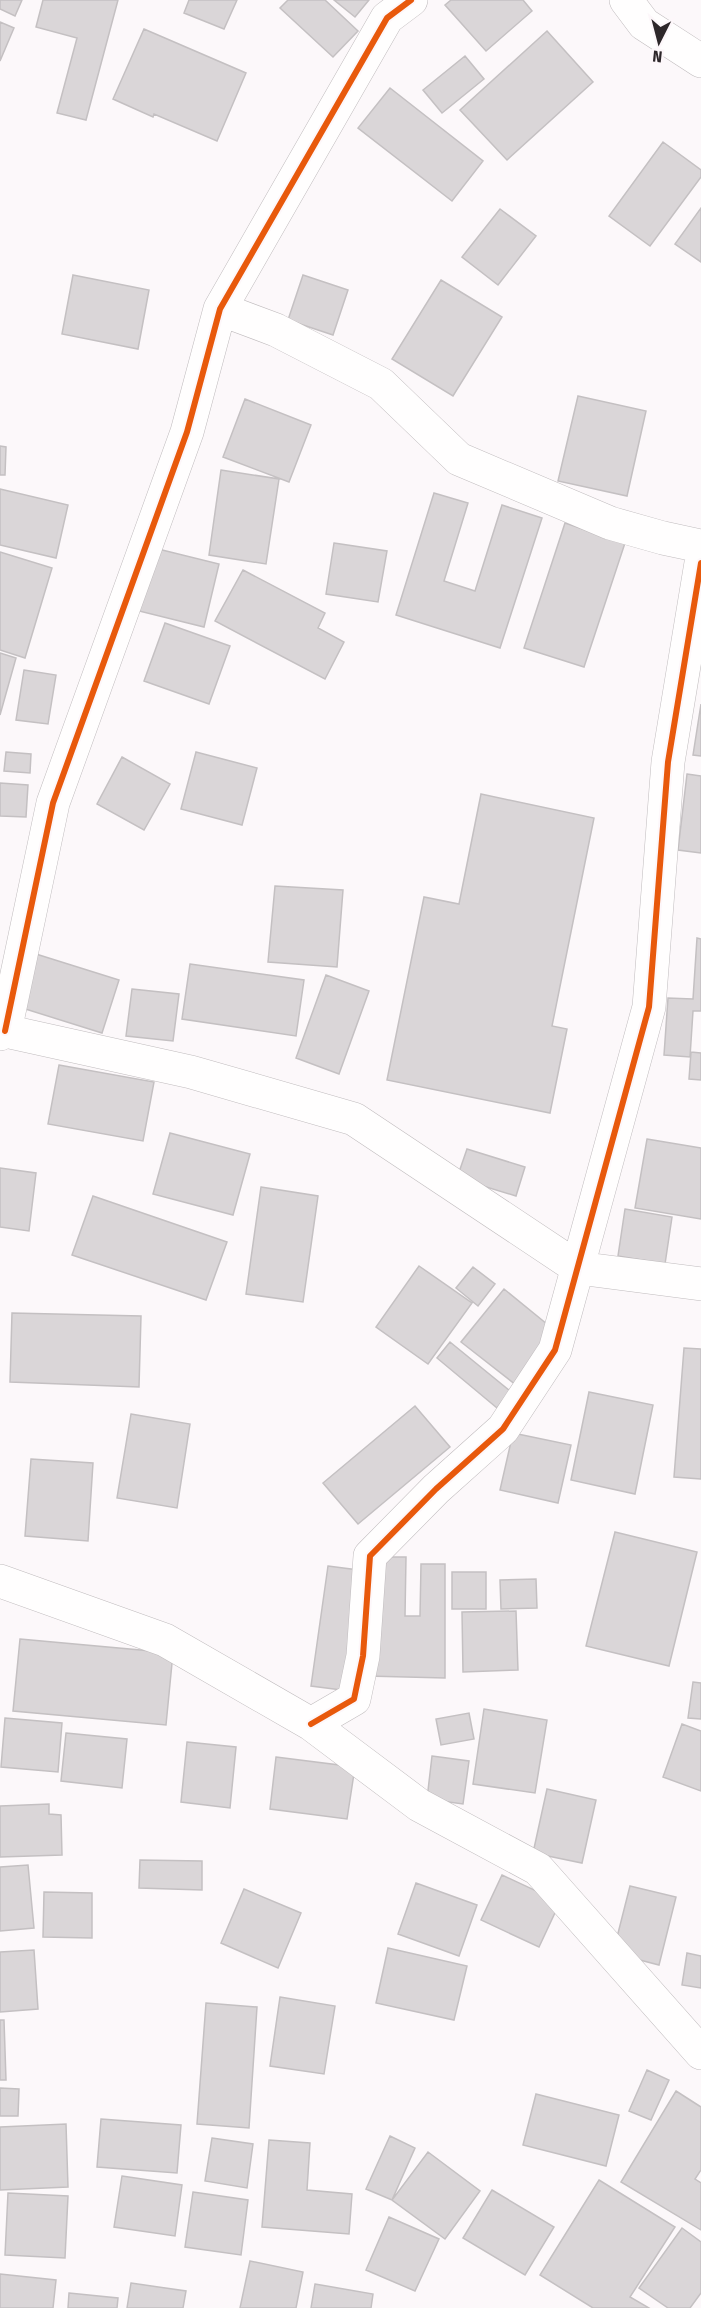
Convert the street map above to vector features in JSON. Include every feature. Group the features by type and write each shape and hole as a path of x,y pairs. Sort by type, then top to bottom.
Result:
{"street":[{"path":"411,0 387,18 220,309 187,432 53,803 3,1033 191,1072 354,1119 578,1268 701,1284"},
{"path":"626,0 644,24 701,60"},
{"path":"220,309 276,330 381,384 459,459 610,524 701,546"},
{"path":"311,1724 354,1699 363,1656 370,1556 436,1489 503,1429 555,1350 649,1007 668,762 701,563"},
{"path":"0,1581 165,1640 311,1724 419,1805 538,1869 701,2053"}],"building":[{"path":"0,0 22,0 15,16 0,9"},
{"path":"43,0 118,0 86,120 57,113 77,38 36,27"},
{"path":"189,0 237,0 224,29 184,13"},
{"path":"288,0 325,0 358,31 333,57 280,8"},
{"path":"334,0 369,0 355,17"},
{"path":"451,0 523,0 532,11 486,51 445,5"},
{"path":"0,22 14,28 0,61"},
{"path":"144,29 246,73 217,141 113,99"},
{"path":"547,31 593,82 507,160 460,110"},
{"path":"465,56 484,79 442,113 423,90"},
{"path":"390,88 483,161 452,201 358,128"},
{"path":"663,142 701,170 701,177 650,246 609,216"},
{"path":"701,208 701,262 675,244"},
{"path":"500,209 536,236 498,285 462,257"},
{"path":"73,275 149,290 138,349 62,334"},
{"path":"303,275 348,290 333,335 288,320"},
{"path":"441,280 502,317 453,396 392,359"},
{"path":"578,396 646,411 627,496 558,481"},
{"path":"245,399 311,425 289,482 223,457"},
{"path":"0,446 6,447 5,475 0,475"},
{"path":"221,470 279,479 266,564 209,555"},
{"path":"0,489 68,505 56,558 0,545"},
{"path":"434,493 468,503 444,581 475,591 502,505 542,518 500,648 396,615"},
{"path":"565,523 625,543 584,667 524,648"},
{"path":"334,543 387,551 378,602 326,594"},
{"path":"146,546 219,564 204,627 131,609"},
{"path":"0,552 52,568 25,658 0,650"},
{"path":"243,570 325,613 318,628 344,642 325,679 215,621"},
{"path":"165,623 230,646 209,704 144,681"},
{"path":"0,653 16,658 0,715"},
{"path":"24,670 56,675 48,724 16,720"},
{"path":"701,704 701,756 693,755"},
{"path":"6,752 31,754 30,773 4,771"},
{"path":"196,752 257,768 242,825 181,809"},
{"path":"122,757 170,784 144,830 97,804"},
{"path":"687,774 701,776 701,853 678,850"},
{"path":"0,783 28,785 26,817 0,816"},
{"path":"481,794 594,818 552,1026 567,1029 550,1113 387,1080 424,897 459,904"},
{"path":"275,886 343,890 337,967 268,962"},
{"path":"697,938 701,939 701,1011 693,1011 690,1057 664,1055 668,998 693,999"},
{"path":"36,954 119,980 102,1033 19,1007"},
{"path":"190,964 304,980 296,1036 182,1019"},
{"path":"326,975 369,991 339,1074 296,1058"},
{"path":"132,989 179,994 173,1041 126,1036"},
{"path":"691,1052 701,1053 701,1080 689,1079"},
{"path":"59,1065 154,1082 143,1141 48,1124"},
{"path":"170,1133 250,1154 233,1215 153,1194"},
{"path":"647,1139 701,1148 701,1219 635,1208"},
{"path":"467,1149 525,1167 516,1196 457,1178"},
{"path":"0,1168 36,1173 29,1231 0,1227"},
{"path":"261,1187 318,1196 303,1302 246,1294"},
{"path":"93,1196 227,1242 206,1300 72,1255"},
{"path":"625,1209 672,1217 665,1264 618,1256"},
{"path":"419,1266 472,1303 428,1364 376,1327"},
{"path":"473,1267 495,1284 478,1306 456,1288"},
{"path":"504,1289 558,1333 516,1385 461,1342"},
{"path":"12,1313 141,1316 139,1387 10,1382"},
{"path":"450,1342 510,1391 497,1408 437,1358"},
{"path":"684,1348 701,1349 701,1479 674,1477"},
{"path":"589,1392 653,1405 635,1494 571,1480"},
{"path":"415,1406 450,1447 358,1524 323,1483"},
{"path":"131,1414 190,1424 177,1508 117,1498"},
{"path":"513,1433 571,1445 558,1503 500,1490"},
{"path":"31,1459 93,1463 88,1541 25,1536"},
{"path":"615,1532 697,1552 669,1666 586,1646"},
{"path":"373,1557 406,1557 405,1616 420,1616 421,1564 445,1564 445,1678 367,1676"},
{"path":"328,1566 366,1571 349,1691 311,1686"},
{"path":"452,1572 486,1572 486,1609 452,1609"},
{"path":"536,1579 537,1608 501,1609 500,1580"},
{"path":"516,1611 518,1670 463,1672 462,1612"},
{"path":"20,1639 173,1653 166,1725 13,1711"},
{"path":"693,1682 701,1683 701,1719 688,1718"},
{"path":"484,1709 547,1720 535,1793 473,1784"},
{"path":"469,1713 474,1739 441,1745 436,1719"},
{"path":"5,1718 62,1723 58,1772 1,1767"},
{"path":"682,1724 701,1731 701,1791 663,1777"},
{"path":"66,1733 127,1739 122,1788 61,1781"},
{"path":"187,1742 236,1747 230,1808 181,1802"},
{"path":"432,1756 469,1761 463,1804 427,1799"},
{"path":"276,1757 355,1767 347,1819 270,1809"},
{"path":"547,1789 596,1800 582,1863 533,1853"},
{"path":"49,1804 49,1814 61,1815 62,1855 0,1857 0,1806"},
{"path":"140,1860 202,1861 202,1890 139,1888"},
{"path":"28,1865 34,1928 0,1931 0,1867"},
{"path":"502,1875 560,1902 539,1947 481,1920"},
{"path":"416,1883 477,1905 459,1956 398,1934"},
{"path":"630,1886 676,1897 659,1965 613,1953"},
{"path":"244,1889 301,1913 278,1968 221,1943"},
{"path":"44,1892 92,1893 92,1938 43,1937"},
{"path":"388,1948 467,1966 454,2020 376,2003"},
{"path":"34,1950 38,2009 0,2012 0,1952"},
{"path":"687,1953 701,1956 701,1988 682,1985"},
{"path":"280,1997 335,2006 324,2074 270,2066"},
{"path":"206,2003 257,2007 249,2128 197,2124"},
{"path":"0,2020 4,2020 6,2080 0,2080"},
{"path":"647,2070 669,2080 651,2120 629,2111"},
{"path":"0,2088 19,2089 18,2116 0,2116"},
{"path":"676,2091 701,2107 701,2170 695,2179 701,2183 701,2230 621,2182"},
{"path":"536,2094 619,2115 606,2166 523,2145"},
{"path":"101,2119 181,2125 177,2173 97,2167"},
{"path":"66,2124 68,2187 0,2190 0,2127"},
{"path":"390,2136 415,2148 392,2200 366,2189"},
{"path":"212,2138 253,2144 247,2188 205,2181"},
{"path":"269,2140 310,2143 307,2190 352,2194 349,2234 262,2227"},
{"path":"428,2152 480,2191 445,2239 392,2200"},
{"path":"122,2176 182,2185 175,2236 114,2227"},
{"path":"599,2180 675,2227 630,2297 649,2308 593,2308 540,2275"},
{"path":"492,2190 554,2227 525,2275 463,2238"},
{"path":"193,2192 248,2200 241,2255 185,2247"},
{"path":"8,2193 68,2196 65,2258 5,2255"},
{"path":"389,2217 439,2239 415,2291 366,2270"},
{"path":"682,2228 701,2242 701,2293 690,2308 668,2308 639,2288"},
{"path":"250,2261 303,2272 296,2308 240,2308"},
{"path":"0,2274 56,2280 53,2308 0,2308"},
{"path":"131,2283 186,2291 183,2308 127,2308"},
{"path":"315,2284 373,2294 371,2308 311,2308"},
{"path":"69,2293 118,2298 117,2308 68,2308"}],"cycle path":[{"path":"5,1031 53,803 187,432 220,309 387,18 411,0"},
{"path":"311,1724 354,1699 363,1656 370,1556 436,1489 503,1429 555,1350 649,1007 668,762 701,563"}]}
